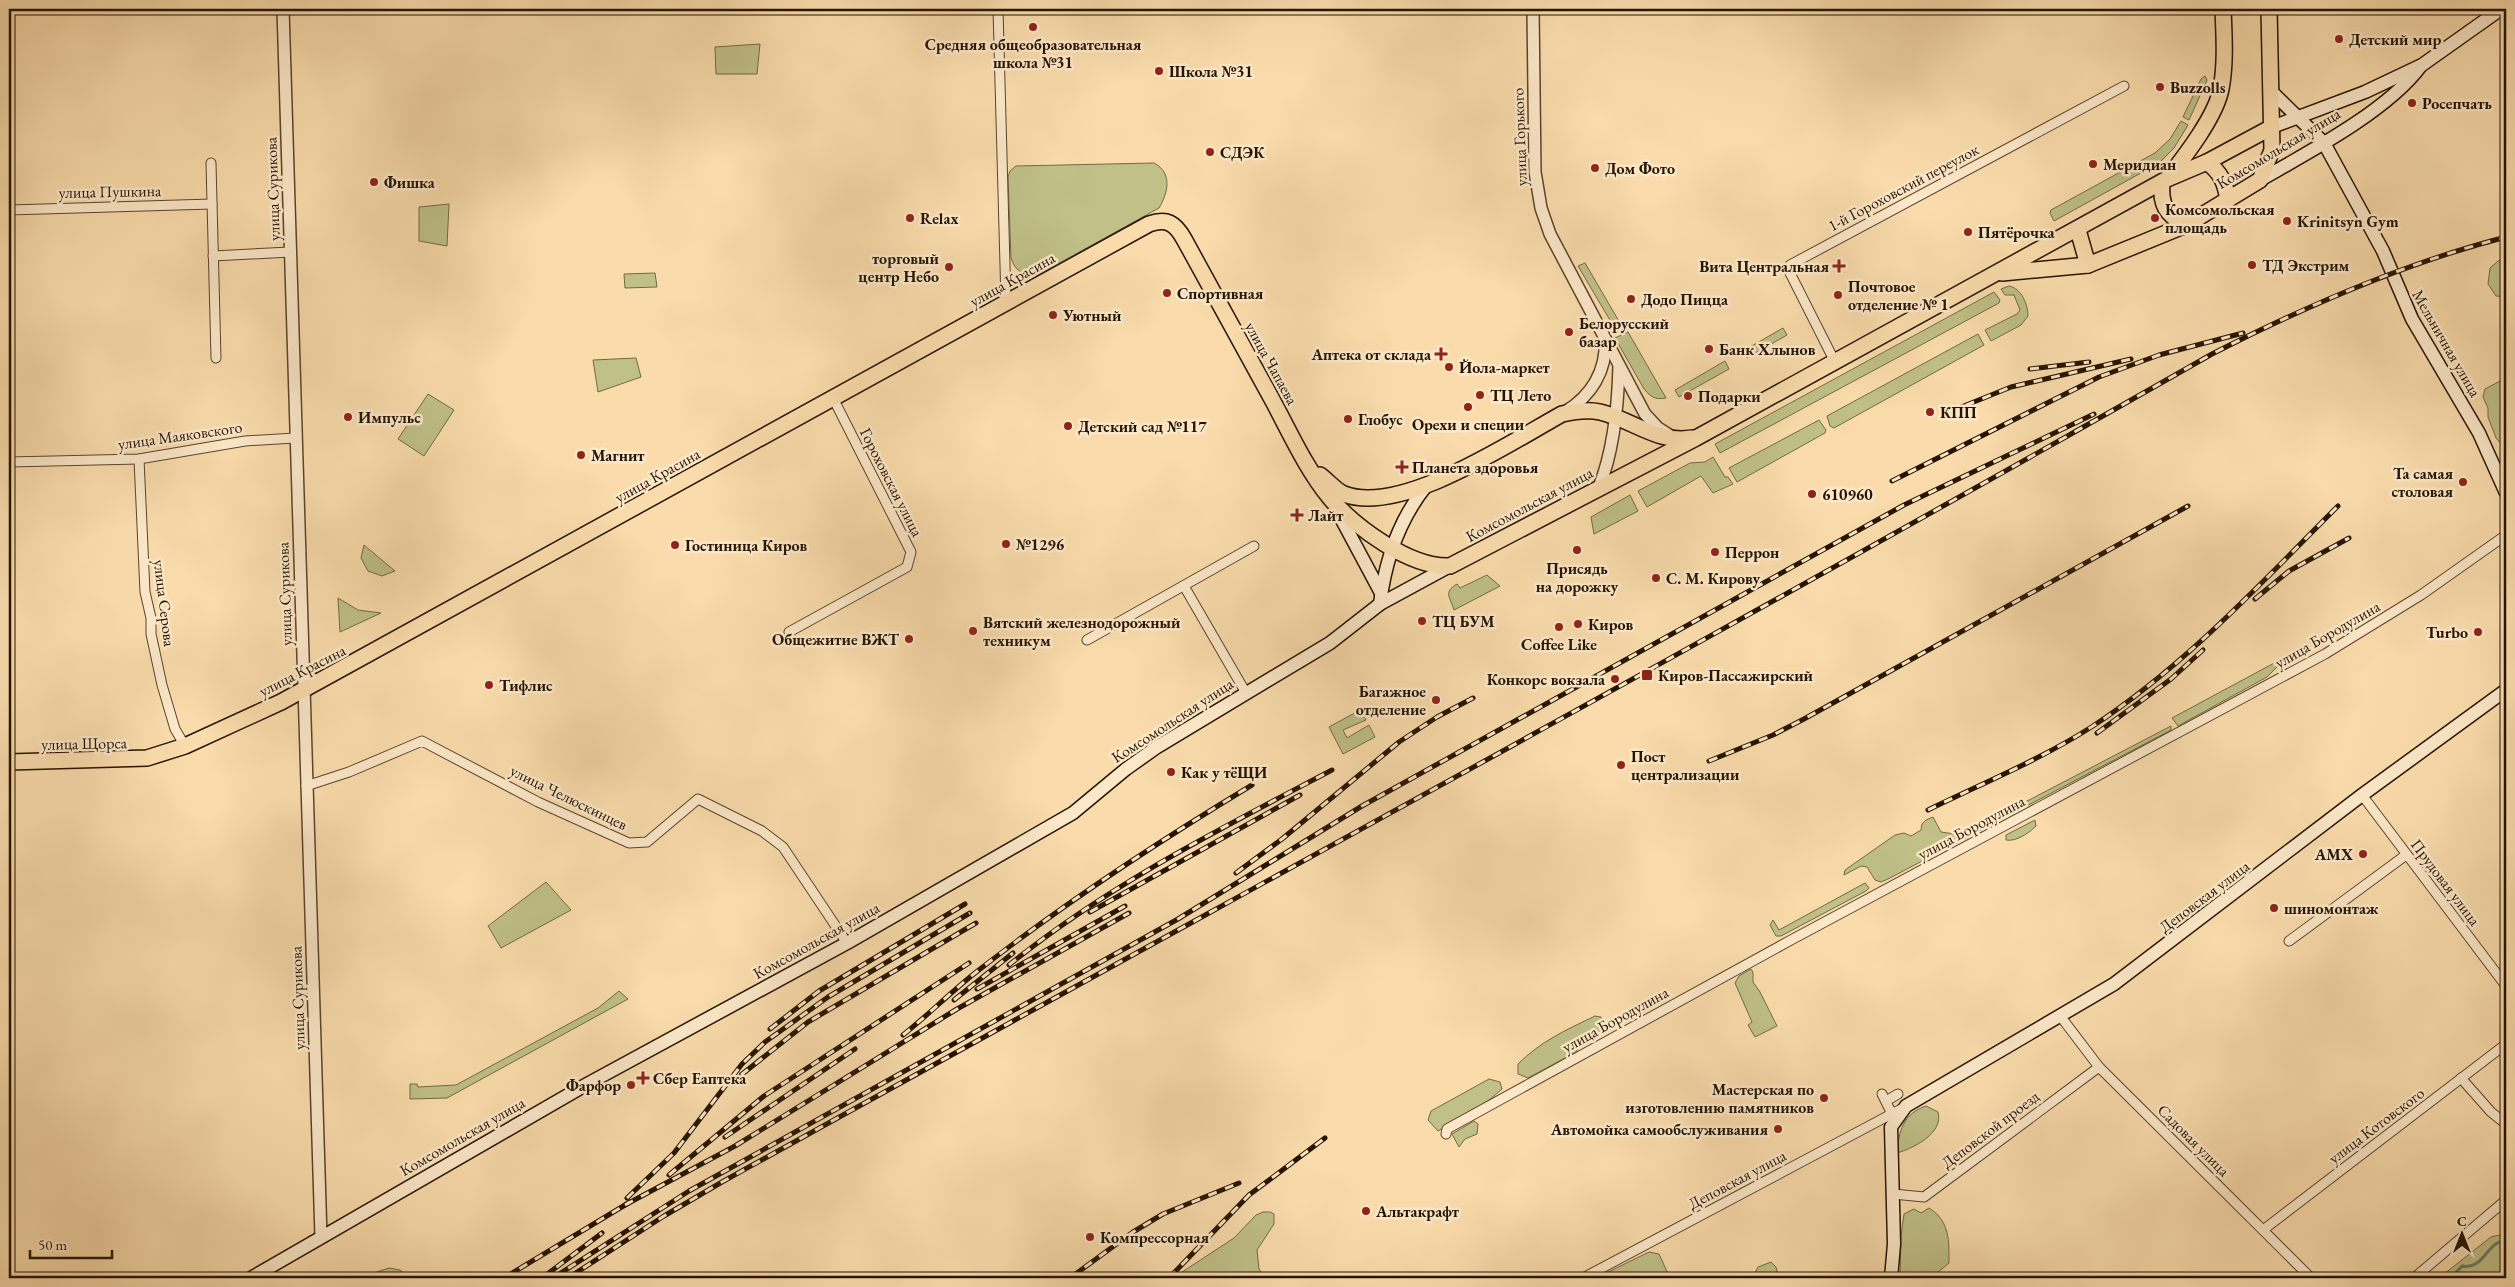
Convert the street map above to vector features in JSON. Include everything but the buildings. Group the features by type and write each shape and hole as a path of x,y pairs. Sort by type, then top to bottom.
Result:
{"main road":[{"path":"2186,225 2171,217 2160,196 2165,181 2199,136 2221,91 2224,50 2222,9"},
{"path":"2260,180 2272,150 2269,9"},
{"name":"Комсомольская улица","path":"250,1278 589,1083 847,943 1074,813 1126,768 1330,643 1381,598 1450,566 1599,487 2078,230 2165,181 2207,162 2272,128 2365,92 2422,65 2501,9"},
{"name":"Комсомольская улица","path":"1996,274 2088,265 2186,225 2324,144 2408,84 2422,65"},
{"name":"Мельничная улица","path":"2271,91 2324,144 2381,246 2409,313 2476,427 2506,493"},
{"path":"2207,162 2219,172 2225,182 2228,200"},
{"name":"улица Красина","path":"159,755 185,746 303,691 1149,224 1160,221 1169,222"},
{"name":"улица Чапаева","path":"1169,222 1178,228 1310,466 1329,496 1381,598"},
{"path":"2078,230 2088,265"},
{"path":"1310,466 1342,494 1355,497 1389,497 1426,486 1562,414 1590,410 1615,417 1656,435 1690,438"},
{"path":"1381,598 1393,547 1404,518 1426,486"},
{"name":"улица Чапаева","path":"1329,496 1354,523 1393,547 1423,561 1450,566"},
{"name":"Деповская улица","path":"1891,1278 1894,1244 1891,1127 1906,1106 2061,1017 2120,979 2362,795 2506,690"},
{"name":"улица Щорса","path":"9,762 136,760 159,755"}],"street":[{"name":"улица Сурикова","path":"283,9 321,1237"},
{"path":"998,9 1006,302"},
{"name":"улица Горького","path":"1533,9 1535,172 1538,194 1550,234 1645,414 1658,428 1668,434 1690,438"},
{"name":"1-й Гороховский переулок","path":"1834,360 1790,273 1790,265 2124,86"},
{"path":"211,163 216,358"},
{"name":"улица Пушкина","path":"9,210 212,204"},
{"path":"213,256 290,252"},
{"path":"1562,414 1586,395 1595,382 1603,365 1604,339"},
{"path":"1599,487 1609,455 1615,417 1618,365"},
{"name":"Гороховская улица","path":"789,632 907,567 911,552 832,398"},
{"name":"улица Маяковского","path":"9,462 139,459 245,441 296,438"},
{"name":"улица Серова","path":"139,459 145,592 151,618 151,634 162,684 175,729 185,746"},
{"name":"улица Бородулина","path":"1446,1134 1447,1129 1618,1033 2325,654 2422,595 2506,535"},
{"path":"1087,640 1254,546"},
{"path":"1184,586 1246,693"},
{"name":"улица Челюскинцев","path":"306,786 349,772 422,741 538,802 629,843 647,842 698,799 762,830 783,847 847,943"},
{"name":"Прудовая улица","path":"2362,795 2406,856 2506,986"},
{"path":"2289,941 2406,856"},
{"name":"Садовая улица","path":"2061,1017 2099,1066 2311,1278"},
{"name":"улица Котовского","path":"2263,1230 2506,1044"},
{"name":"Деповской проезд","path":"1893,1194 1924,1197 2099,1066"},
{"path":"2461,1078 2491,1112 2506,1124"},
{"path":"1892,1114 1884,1098 1898,1094"},
{"name":"Деповская улица","path":"1583,1278 1906,1106"},
{"path":"2414,1278 2506,1200"}],"green space":[{"path":"760,44 757,74 716,74 715,47"},
{"path":"2205,76 2207,80 2189,120 2183,117 2201,79"},
{"path":"2181,121 2188,125 2174,148 2159,163 2054,221 2050,213 2051,210 2155,153 2170,139"},
{"path":"1154,163 1164,172 1167,184 1165,196 1159,208 1036,276 1023,273 1017,269 1011,258 1008,177 1010,171 1016,166"},
{"path":"449,204 447,246 419,241 419,207"},
{"path":"2506,258 2506,297 2496,296 2488,284 2490,268 2498,261"},
{"path":"1585,263 1620,323 1614,327 1578,266"},
{"path":"655,273 657,287 625,288 624,274"},
{"path":"2009,286 2017,290 2023,297 2028,316 2021,325 1991,341 1985,330 2017,314 2020,310 2014,295 2005,295 2001,289"},
{"path":"1994,292 2000,300 1999,303 1720,453 1715,444"},
{"path":"1783,328 1787,335 1747,358 1743,351"},
{"path":"1628,332 1666,398 1659,399 1654,397 1644,389 1615,338"},
{"path":"1978,334 1984,345 1834,428 1830,426 1827,416"},
{"path":"636,358 641,377 598,392 593,360"},
{"path":"1725,361 1729,369 1679,397 1675,390"},
{"path":"2506,378 2506,449 2496,438 2483,397 2485,389"},
{"path":"428,394 454,410 424,456 398,439"},
{"path":"1819,420 1826,430 1825,433 1737,482 1729,468"},
{"path":"1713,457 1725,477 1728,477 1733,484 1713,493 1701,476 1647,507 1638,491 1690,463 1705,462"},
{"path":"1630,495 1638,511 1594,534 1591,517"},
{"path":"364,545 395,571 382,576 368,571 361,558"},
{"path":"1487,575 1500,586 1454,610 1449,595 1450,590 1457,584 1460,588"},
{"path":"338,598 358,610 381,613 340,632"},
{"path":"2289,655 2267,677 2178,726 2172,718"},
{"path":"1360,710 1366,720 1343,730 1347,738 1369,725 1375,737 1343,754 1329,727"},
{"path":"2171,726 2171,730 1888,879 1881,882 1875,880 1867,867 1861,866 1844,875 1845,870 1895,835 1904,833 1911,836 1921,830 1922,824 1926,820 1933,817 1941,832 1962,835"},
{"path":"2035,820 2036,826 2026,834 2014,840 2006,840 2006,835"},
{"path":"546,882 571,910 501,948 488,926"},
{"path":"1865,883 1869,888 1866,891 1781,936 1776,936 1770,925 1773,920 1779,930"},
{"path":"1751,969 1753,972 1753,982 1777,1026 1755,1037 1748,1025 1752,1022 1735,983 1739,976"},
{"path":"619,991 628,999 447,1098 410,1099 410,1084 417,1084 418,1087 456,1085 598,1008"},
{"path":"1595,1016 1601,1017 1605,1026 1599,1034 1576,1044 1574,1046 1578,1049 1576,1052 1528,1078 1518,1074 1518,1064 1536,1049 1554,1037"},
{"path":"1489,1079 1500,1082 1502,1089 1481,1107 1438,1131 1428,1120 1431,1111"},
{"path":"1926,1106 1938,1112 1939,1120 1937,1127 1919,1143 1897,1153 1901,1130 1907,1118 1918,1109"},
{"path":"1474,1121 1478,1124 1477,1134 1465,1139 1459,1147 1452,1134"},
{"path":"1929,1208 1936,1213 1945,1225 1948,1239 1949,1263 1931,1278 1900,1278 1901,1236 1904,1214 1914,1209 1921,1213"},
{"path":"1263,1212 1274,1214 1274,1224 1257,1250 1259,1269 1265,1278 1173,1278 1234,1238 1256,1215"},
{"path":"2499,1235 2506,1245 2506,1278 2439,1278 2491,1237"},
{"path":"1649,1252 1659,1254 1670,1278 1596,1278"},
{"path":"1771,1262 1776,1267 1779,1278 1742,1278 1753,1276 1758,1267"},
{"path":"389,1268 400,1270 409,1278 368,1278 377,1272"}],"waterway":[{"path":"2451,1278 2462,1266 2475,1264 2494,1245 2506,1241"}],"railway":[{"path":"568,1278 664,1216 722,1182 1655,667 2212,354 2283,319 2356,287 2431,260 2506,237"},
{"path":"1892,481 2099,377 2159,355 2243,333"},
{"path":"1949,412 2011,387 2131,359"},
{"path":"2030,369 2089,362"},
{"path":"553,1278 689,1191 1178,919 1362,806 1904,505 2094,414"},
{"path":"1709,761 1773,735 1804,719 2188,506"},
{"path":"1928,810 2074,738 2127,702 2191,650 2251,594 2338,506"},
{"path":"2255,599 2289,571 2349,538"},
{"path":"2097,733 2171,679 2203,650"},
{"path":"1236,873 1282,839 1399,742 1437,717 1473,698"},
{"path":"1009,965 1085,909 1125,884 1207,837 1332,770"},
{"path":"903,1035 975,973 1076,898 1252,785"},
{"path":"1090,912 1300,795"},
{"path":"770,1029 819,991 965,904"},
{"path":"977,989 1125,906"},
{"path":"627,1198 674,1153 742,1064 765,1042 828,997 970,913"},
{"path":"625,1205 735,1146 957,1009 1129,913"},
{"path":"741,1075 808,1022 976,923"},
{"path":"954,1000 1013,953"},
{"path":"669,1175 764,1096 969,963"},
{"path":"725,1137 855,1049"},
{"path":"1169,1278 1249,1195 1325,1138"},
{"path":"1070,1278 1133,1232 1163,1214 1239,1183"},
{"path":"504,1278 630,1202"},
{"path":"542,1278 602,1233"}],"place":[{"name":"Средняя общеобразовательная школа №31","path":"1033,27"},
{"name":"Детский мир","path":"2339,39"},
{"name":"Школа №31","path":"1159,71"},
{"name":"Buzzolls","path":"2160,87"},
{"name":"Росепчать","path":"2412,103"},
{"name":"СДЭК","path":"1210,152"},
{"name":"Меридиан","path":"2093,164"},
{"name":"Дом Фото","path":"1595,168"},
{"name":"Фишка","path":"374,182"},
{"name":"Relax","path":"910,218"},
{"name":"Комсомольская площадь","path":"2155,218"},
{"name":"Krinitsyn Gym","path":"2287,221"},
{"name":"Пятёрочка","path":"1968,232"},
{"name":"ТД Экстрим","path":"2252,265"},
{"name":"Вита Центральная","path":"1839,266"},
{"name":"торговый центр Небо","path":"949,267"},
{"name":"Спортивная","path":"1167,293"},
{"name":"Почтовое отделение № 1","path":"1838,295"},
{"name":"Додо Пицца","path":"1631,299"},
{"name":"Уютный","path":"1053,315"},
{"name":"Белорусский базар","path":"1569,332"},
{"name":"Банк Хлынов","path":"1709,349"},
{"name":"Аптека от склада","path":"1441,354"},
{"name":"Йола-маркет","path":"1449,367"},
{"name":"ТЦ Лето","path":"1480,395"},
{"name":"Подарки","path":"1688,396"},
{"name":"Орехи и специи","path":"1468,407"},
{"name":"КПП","path":"1930,412"},
{"name":"Импульс","path":"348,417"},
{"name":"Глобус","path":"1348,419"},
{"name":"Детский сад №117","path":"1068,426"},
{"name":"Магнит","path":"581,455"},
{"name":"Планета здоровья","path":"1402,467"},
{"name":"Та самая столовая","path":"2463,482"},
{"name":"610960","path":"1812,494"},
{"name":"Лайт","path":"1297,515"},
{"name":"№1296","path":"1006,544"},
{"name":"Гостиница Киров","path":"675,545"},
{"name":"Присядь на дорожку","path":"1577,550"},
{"name":"Перрон","path":"1715,552"},
{"name":"С. М. Кирову","path":"1656,578"},
{"name":"ТЦ БУМ","path":"1422,621"},
{"name":"Киров","path":"1578,624"},
{"name":"Coffee Like","path":"1559,627"},
{"name":"Вятский железнодорожный техникум","path":"973,631"},
{"name":"Turbo","path":"2478,632"},
{"name":"Общежитие ВЖТ","path":"909,639"},
{"name":"Киров-Пассажирский","path":"1647,675"},
{"name":"Конкорс вокзала","path":"1615,679"},
{"name":"Тифлис","path":"489,685"},
{"name":"Багажное отделение","path":"1436,700"},
{"name":"Пост централизации","path":"1621,765"},
{"name":"Как у тёЩИ","path":"1171,772"},
{"name":"AMX","path":"2363,854"},
{"name":"шиномонтаж","path":"2274,908"},
{"name":"Сбер Еаптека","path":"643,1078"},
{"name":"Фарфор","path":"631,1085"},
{"name":"Мастерская по изготовлению памятников","path":"1824,1098"},
{"name":"Автомойка самообслуживания","path":"1778,1129"},
{"name":"Альтакрафт","path":"1366,1211"},
{"name":"Компрессорная","path":"1090,1237"}]}
